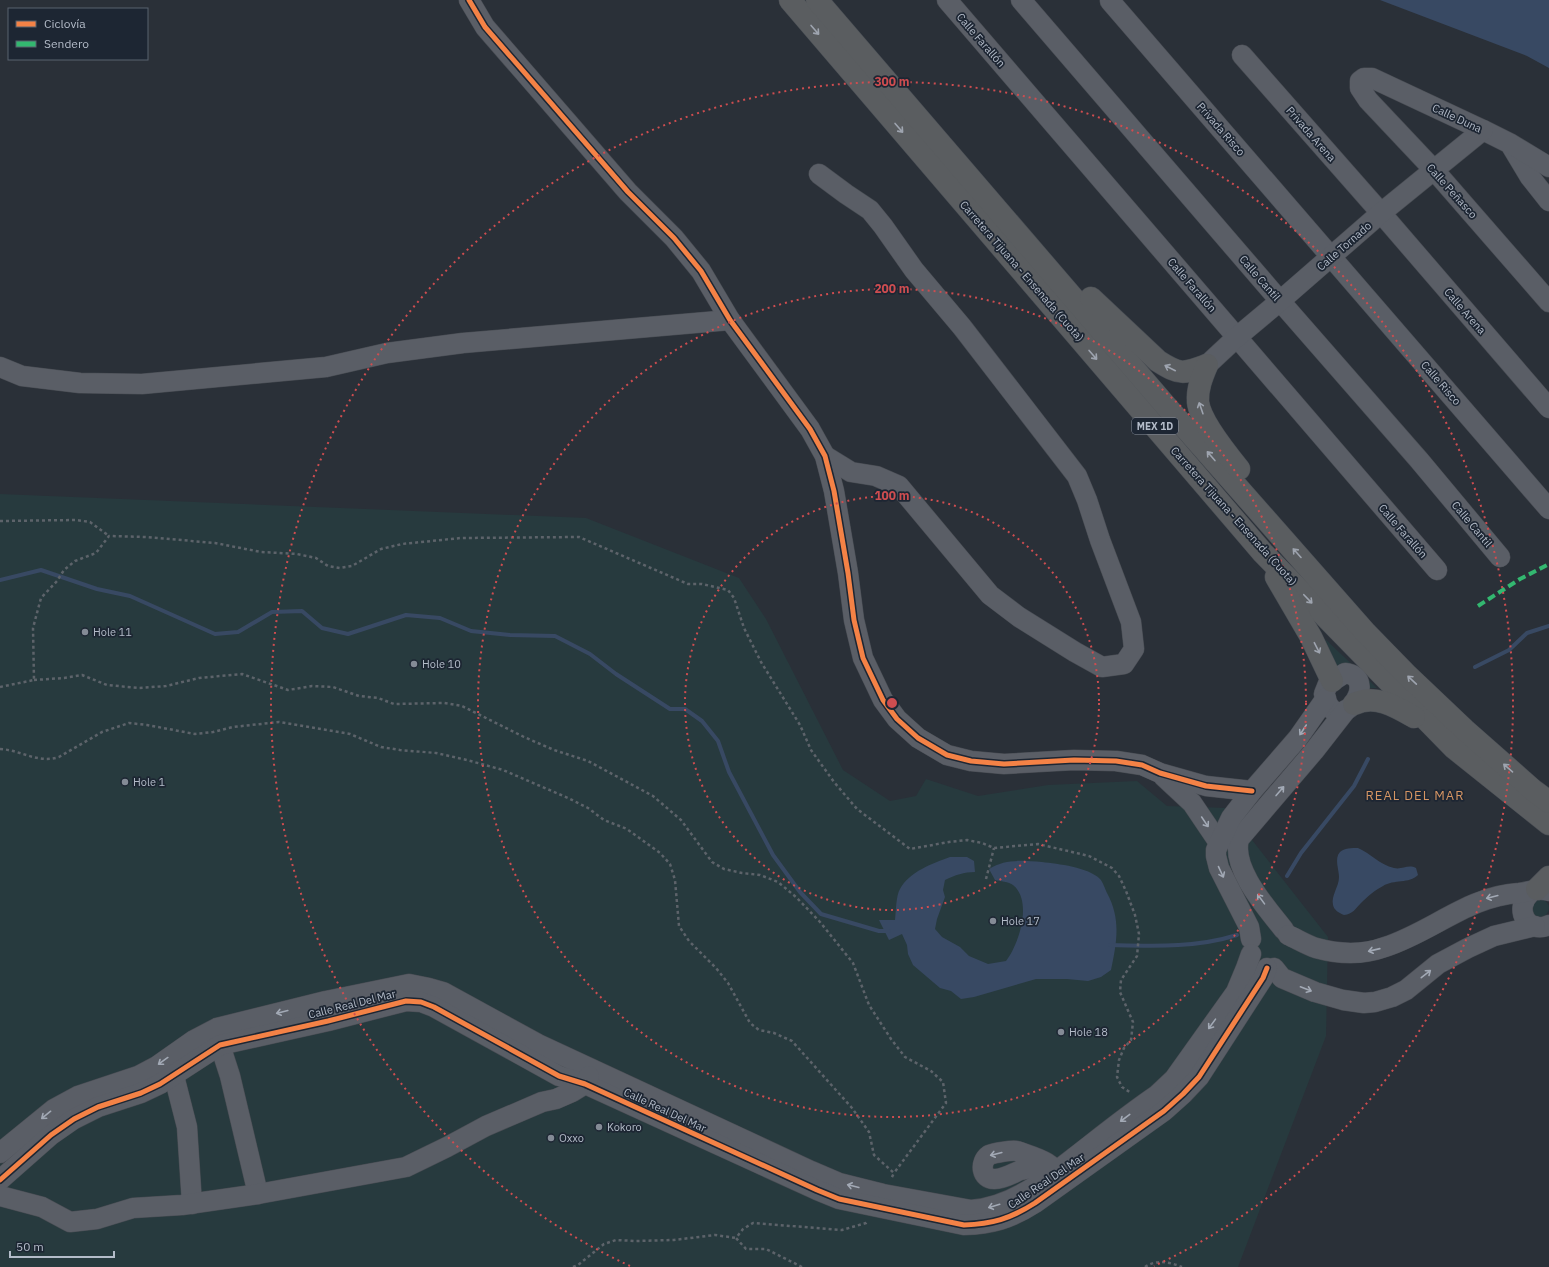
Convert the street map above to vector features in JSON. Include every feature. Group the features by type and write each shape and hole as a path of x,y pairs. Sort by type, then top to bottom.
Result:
{"highway":[{"name":"Carretera Tijuana - Ensenada (Cuota)","path":"790,0 1263,553 1430,725 1469,762 1549,824"},
{"name":"Carretera Tijuana - Ensenada (Cuota)","path":"818,0 1166,406 1366,633 1406,674 1465,730 1544,794"},
{"path":"1043,261 1057,269 1073,282 1158,361 1179,372 1188,372 1207,365"},
{"path":"1207,365 1200,381 1198,399 1200,407 1209,428 1261,500 1271,524"},
{"path":"1263,553 1285,594 1311,637 1329,690"},
{"path":"1350,707 1367,699 1378,700 1398,708 1430,725"}],"street":[{"path":"468,0 484,27 628,192 674,238 701,271 730,320 810,429 825,456 834,491 848,573 854,620 863,658 883,700 897,719 918,738 947,755 971,761 1004,764 1074,760 1116,761 1142,764 1160,773 1206,786 1252,791"},
{"name":"Calle Farallón","path":"947,0 1438,570"},
{"name":"Calle Cantil","path":"1021,0 1280,302 1420,460 1500,557"},
{"name":"Privada Risco","path":"1110,1 1332,256"},
{"name":"Privada Arena","path":"1242,55 1381,213"},
{"name":"Calle Duna","path":"1362,79 1367,77 1372,78 1483,130 1511,144 1549,167"},
{"name":"Calle Peñasco","path":"1362,79 1360,88 1368,100 1434,170 1549,302"},
{"name":"Calle Tornado","path":"1207,365 1237,337 1280,302 1381,213 1483,130"},
{"path":"1511,144 1530,177 1549,201"},
{"path":"819,174 870,210 914,270 962,327 1077,476 1131,622 1134,649 1124,664 1102,667 1075,652 1019,617 990,595 900,486 876,476 851,472 825,456"},
{"name":"Calle Arena","path":"1381,213 1549,408"},
{"name":"Calle Risco","path":"1332,256 1549,509"},
{"path":"0,367 22,376 80,383 142,384 326,367 387,354 463,343 730,320"},
{"path":"1282,953 1258,896 1240,866 1237,851 1239,839 1314,751 1350,707 1359,693 1359,687 1354,676 1344,673 1329,690 1298,738 1252,791 1231,818 1219,843 1216,856 1219,868 1249,927 1254,960 1260,965 1282,953 1315,947 1349,953 1386,947 1411,936 1475,903 1500,895 1541,887"},
{"path":"1329,690 1329,706 1338,711 1350,707"},
{"path":"1160,773 1192,803 1219,843"},
{"path":"1192,803 1200,790 1206,786"},
{"path":"1541,887 1523,901 1522,913 1529,924 1545,927"},
{"path":"1251,946 1254,934 1265,926 1272,925 1282,953 1282,978 1315,992 1343,1000 1364,1003 1375,1002 1392,997 1406,990 1438,964 1494,936 1545,927"},
{"name":"Calle Real Del Mar","path":"1232,1011 1236,992 1242,979 1251,946"},
{"name":"Calle Real Del Mar","path":"0,1153 54,1109 78,1096 138,1076 194,1040 328,1021 406,1001 421,1002 589,1077 817,1190 839,1199 881,1200 964,1225 984,1224 1001,1221 1021,1212 1056,1180 1148,1101 1157,1095 1207,1047 1232,1011 1263,978 1282,953"},
{"name":"Calle Real Del Mar","path":"0,1180 51,1135 74,1119 98,1107 140,1093 174,1076 219,1036 326,1001 409,984 429,988 452,996 535,1053 559,1076 589,1077"},
{"path":"326,1001 328,1021"},
{"path":"219,1036 258,1194"},
{"name":"Calle Real Del Mar","path":"1056,1180 1164,1111 1199,1077 1207,1047"},
{"path":"174,1076 187,1127 192,1204"},
{"path":"542,1102 544,1090 559,1076"},
{"path":"0,1196 42,1207 70,1222 97,1219 133,1208 192,1204 258,1194 406,1167 486,1126 542,1102 556,1099 572,1092 589,1077"},
{"path":"1021,1161 1044,1161 1056,1180"}],"path":[{"path":"0,521 76,520 90,522 108,536 146,537 215,543 261,552 316,558 328,566 340,568 352,566 381,549 402,544 461,538 579,537 682,582 688,584 714,586 728,590 734,598 744,628 761,662 800,725 811,750 834,782 857,809 902,844 910,849 967,840 982,843 994,848 1038,844 1089,856 1112,868 1119,876 1135,915 1139,934 1137,956 1121,980 1120,992 1133,1022 1131,1040 1124,1048 1119,1060 1117,1077 1122,1087 1148,1101"},
{"path":"34,680 33,628 41,598 57,582 64,570 75,561 96,553 108,536"},
{"path":"0,687 34,680 82,675 107,685 139,688 166,686 198,678 242,674 288,690 312,686 332,687 359,696 378,698 394,704 444,703 462,706 524,738 588,761 653,796 681,820 712,862 724,870 760,875 778,882 796,897 820,922 853,963 869,1005 891,1040 905,1057 931,1071 943,1082 946,1103 894,1173 881,1200 866,1223 842,1230 752,1223 743,1229 736,1238"},
{"path":"0,749 8,749 38,759 52,760 102,732 129,723 195,734 214,732 233,727 279,722 350,734 381,747 436,753 467,760 503,770 568,798 588,808 604,820 627,829 665,858 670,864 675,880 679,926 689,941 716,968 728,983 750,1023 759,1030 792,1041 847,1102 869,1132 874,1155 894,1173"},
{"path":"986,879 994,848"},
{"path":"574,1267 604,1244 616,1240 674,1240 715,1235 736,1238 746,1249 766,1249 802,1267"},
{"path":"1145,1267 1149,1264 1167,1261 1182,1267"}],"green space":[{"path":"0,494 586,518 739,578 766,619 843,770 890,801 916,796 926,779 978,796 1048,785 1137,781 1167,806 1227,808 1328,937 1326,1036 1238,1267 0,1267"},
{"path":"1325,639 1377,688 1365,688 1335,670 1333,658"},
{"path":"1540,899 1546,902 1549,908 1546,914 1540,917 1534,914 1531,908 1534,902"}],"water":[{"path":"1380,0 1549,0 1549,68 1527,56"},
{"path":"1348,848 1358,848 1389,866 1397,868 1416,868 1418,875 1410,880 1383,886 1368,896 1352,912 1344,915 1337,911 1333,905 1333,898 1339,877 1337,857 1340,852"},
{"path":"950,857 967,857 974,861 975,872 960,874 945,880 943,890 945,897 935,929 942,937 960,947 969,956 988,964 1006,961 1011,954 1022,923 1022,901 1019,892 1011,884 995,880 989,869 1008,862 1042,862 1081,869 1095,875 1101,880 1111,903 1116,921 1116,940 1111,970 1101,977 1088,981 1036,979 974,997 961,999 951,991 940,988 913,965 902,934 889,940 879,920 895,920 899,892 909,878 929,865"}],"waterway":[{"path":"0,580 41,570 97,589 130,596 215,634 238,632 272,612 302,611 322,628 348,634 406,615 440,618 471,631 510,635 555,636 590,654 616,674 670,709 685,709 702,721 718,741 729,772 773,855 800,892 821,914 879,931 889,931"},
{"path":"1475,667 1509,650 1527,633 1549,626"},
{"path":"1287,876 1301,853 1354,786 1368,759"},
{"path":"1110,945 1158,946 1190,944 1237,935"}],"marked path":[{"path":"1478,606 1520,579 1549,564"}],"cycle path":[{"path":"469,0 485,27 628,192 674,238 701,271 730,320 810,429 825,456 834,491 848,573 854,620 863,658 883,700 897,719 918,738 947,755 971,761 1004,764 1074,760 1116,761 1142,765 1160,773 1206,786 1252,791"},
{"path":"0,1180 51,1135 74,1119 98,1107 141,1093 160,1084 220,1045 328,1021 406,1001 421,1002 434,1007 559,1076 585,1084 839,1199 964,1225 992,1222 1009,1217 1035,1203 1164,1111 1183,1094 1199,1077 1263,978 1267,968"}],"place":[{"name":"Hole 11","path":"85,632"},
{"name":"Hole 10","path":"414,664"},
{"name":"Hole 1","path":"125,782"},
{"name":"Hole 17","path":"993,921"},
{"name":"Hole 18","path":"1061,1032"},
{"name":"Kokoro","path":"599,1127"},
{"name":"Oxxo","path":"551,1138"}],"district":[{"name":"REAL DEL MAR","path":"1415,795"}]}
